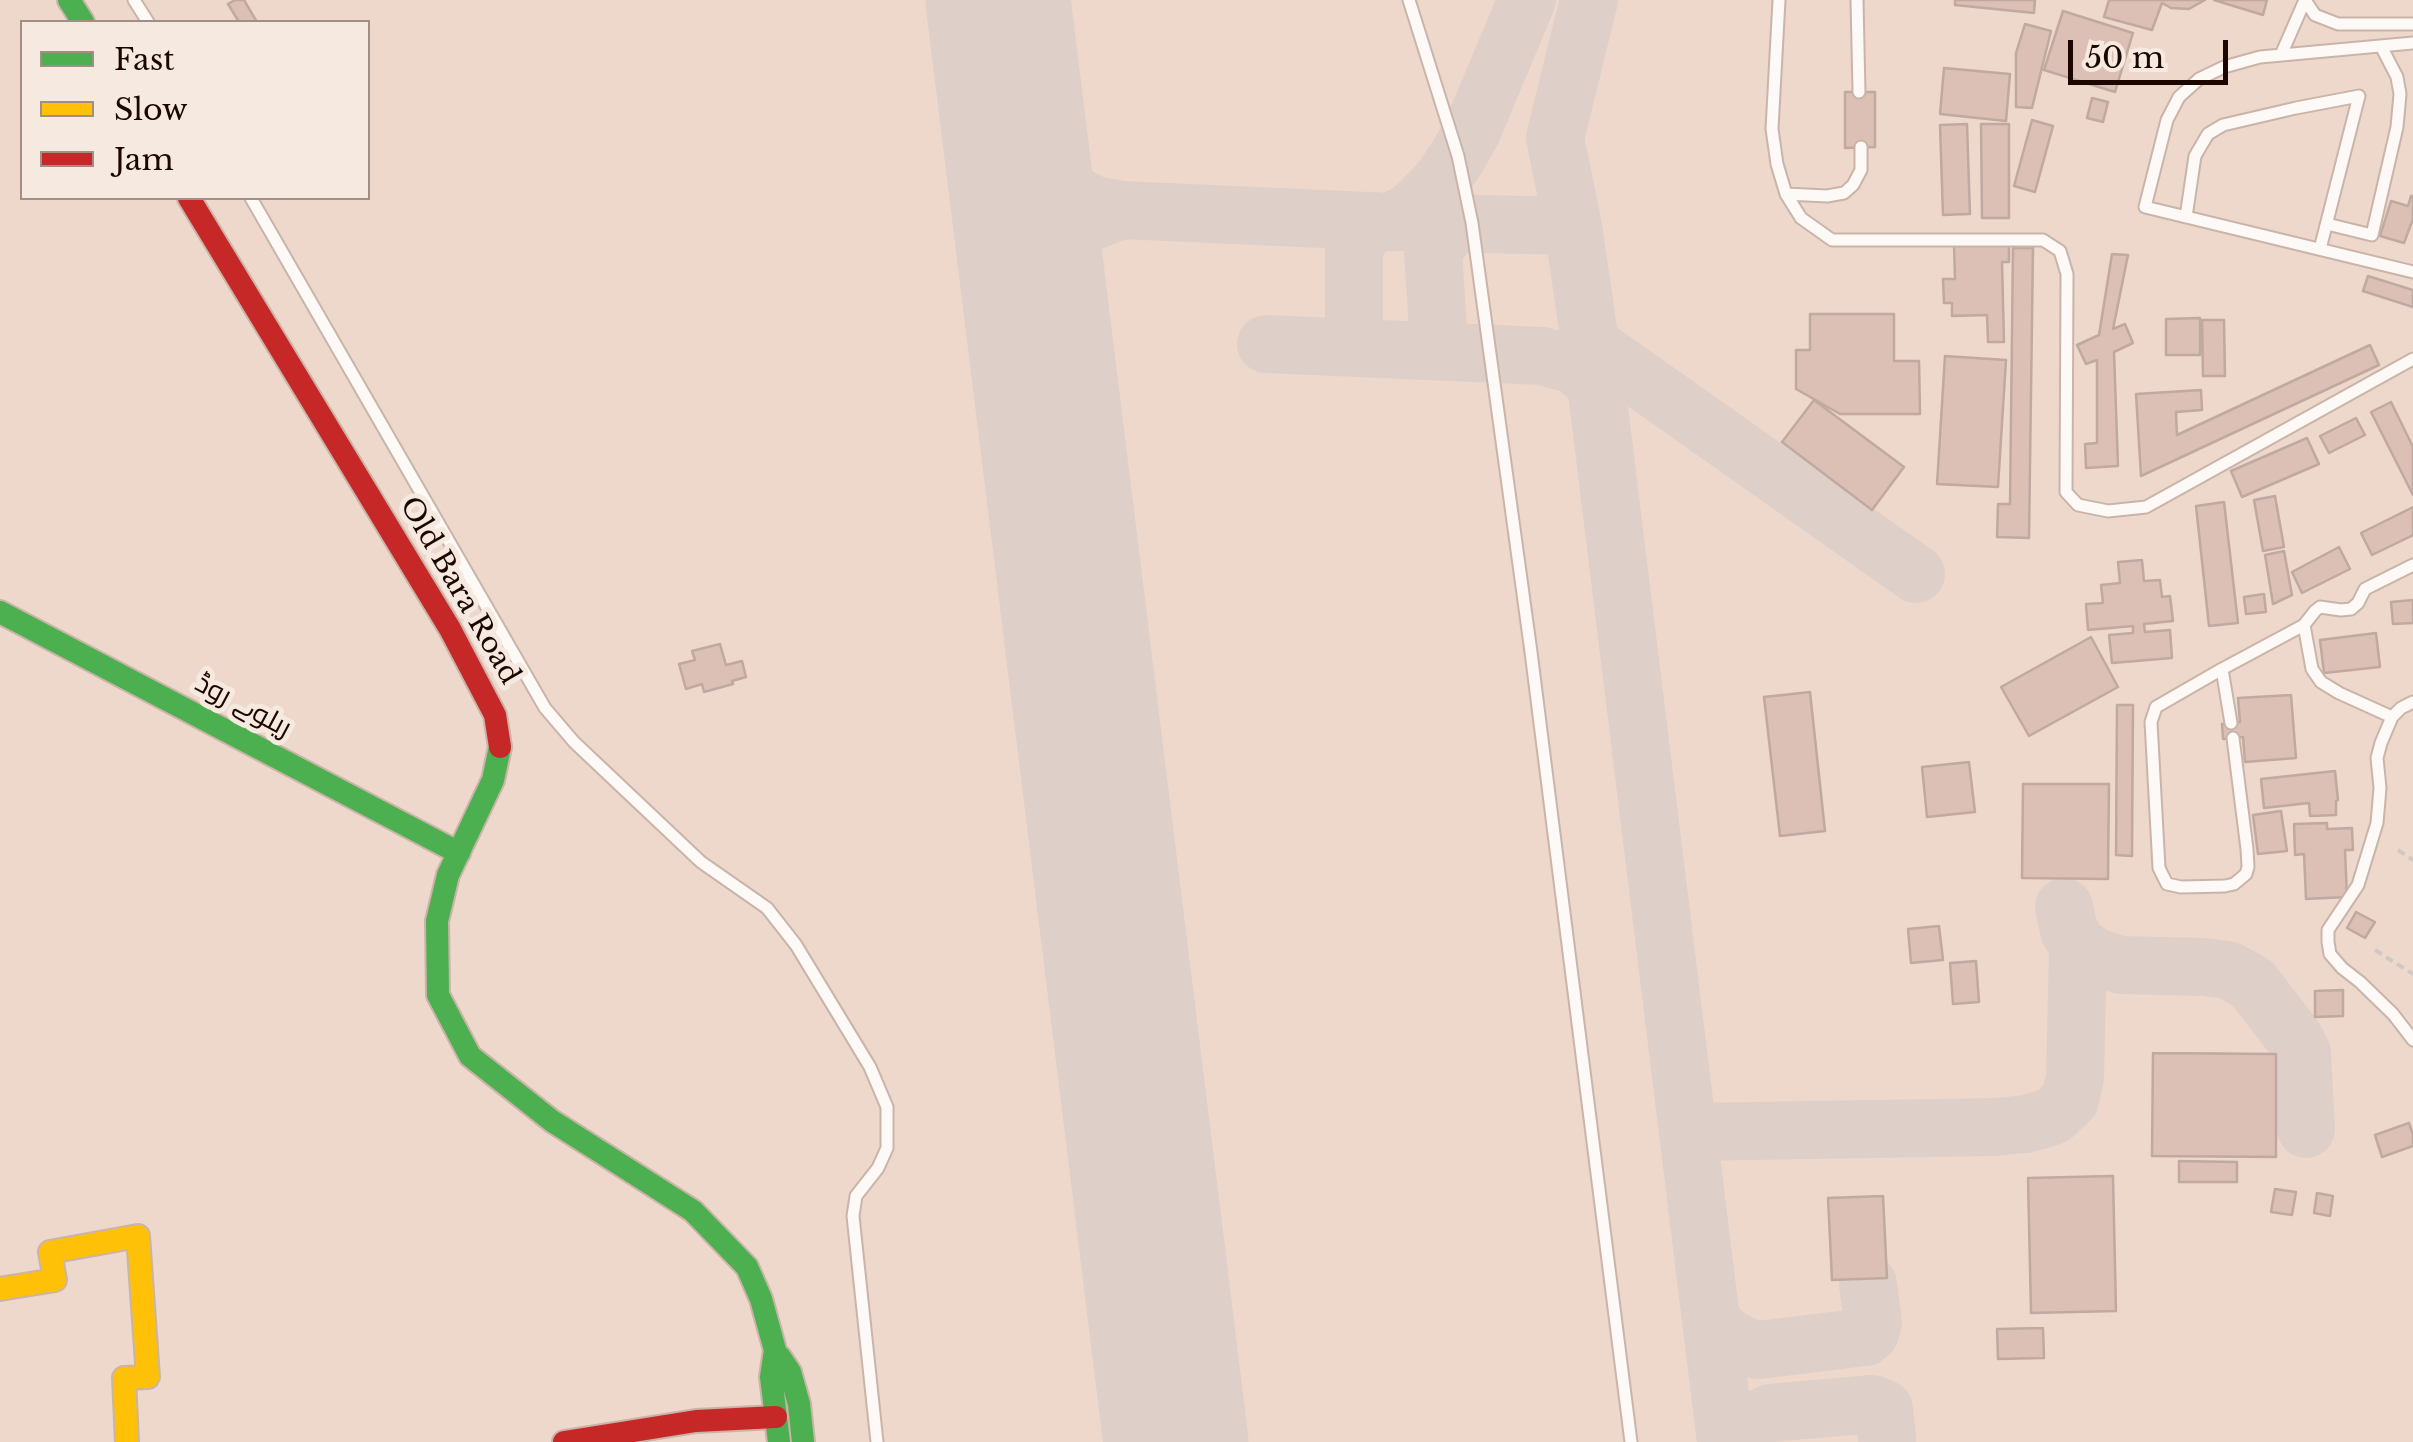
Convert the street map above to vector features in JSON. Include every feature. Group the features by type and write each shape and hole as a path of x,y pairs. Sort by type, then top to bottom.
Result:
{"street":[{"name":"Old Bara Road","path":"189,200 450,628 495,715 500,747 493,780 448,874 437,921 438,994 470,1056 552,1120 693,1211 747,1267 761,1299 774,1350 771,1377 779,1442"},
{"name":"ریلوے روڈ","path":"0,612 459,853"},
{"path":"0,1289 54,1280 50,1252 138,1236 148,1377 124,1378 127,1442"},
{"path":"774,1350 790,1372 799,1404 803,1442"},
{"path":"564,1442 696,1422 776,1417"}],"lane":[{"path":"1409,0 1458,156 1472,223 1531,652 1631,1442"},
{"path":"1778,0 1772,128 1776,164 1786,194 1801,218 1832,240 2043,240 2060,252 2067,274 2066,492 2078,505 2108,510 2146,507 2413,359"},
{"path":"1857,0 1860,92"},
{"path":"2305,0 2315,15 2338,24 2413,24"},
{"path":"2281,55 2305,0"},
{"path":"2413,43 2260,57 2224,67 2200,79 2179,97 2167,120 2145,207 2413,272"},
{"path":"2327,224 2372,235 2397,127 2400,94 2381,46"},
{"path":"2186,217 2196,156 2208,134 2223,125 2359,96 2320,249"},
{"path":"1786,194 1827,196 1844,192 1861,170 1862,147"},
{"path":"252,200 545,708 574,742 702,862 766,908 796,945 870,1067 886,1107 887,1148 878,1168 856,1196 853,1216 877,1442"},
{"path":"2232,738 2247,849 2246,874 2225,886 2167,884 2159,868 2152,714 2162,702 2304,625 2320,607 2352,609 2364,589 2413,564"},
{"path":"2304,625 2312,668 2321,682 2392,717"},
{"path":"2222,669 2230,723"},
{"path":"2413,702 2392,717 2377,758 2377,824 2358,886 2328,930 2330,954 2394,1014 2413,1040"}],"path":[{"path":"2398,850 2413,860"},
{"path":"2374,950 2413,974"}],"building":[{"path":"244,0 256,20 238,20 228,4"},
{"path":"1955,0 2035,0 2034,13 1955,5"},
{"path":"2109,0 2205,0 2189,9 2162,3 2152,30 2104,17"},
{"path":"2214,0 2267,0 2263,15"},
{"path":"2063,11 2133,33 2115,92 2044,70"},
{"path":"2025,24 2051,31 2032,108 2016,107 2016,53"},
{"path":"1944,68 2010,74 2006,121 1940,114"},
{"path":"1845,92 1875,92 1875,147 1845,148"},
{"path":"2092,98 2108,102 2103,122 2087,118"},
{"path":"2032,120 2053,126 2035,192 2014,186"},
{"path":"1967,124 1970,214 1943,215 1940,125"},
{"path":"1981,124 2009,124 2009,218 1982,218"},
{"path":"2411,196 2413,219 2404,243 2380,236 2391,201 2408,206"},
{"path":"2009,243 2009,262 2002,262 2004,342 1988,342 1987,315 1952,316 1952,303 1944,303 1943,279 1955,279 1954,244"},
{"path":"2013,248 2033,248 2029,538 1997,537 1998,504 2010,504"},
{"path":"2112,254 2128,255 2113,329 2125,324 2133,343 2114,352 2118,466 2086,468 2085,444 2097,443 2097,360 2086,364 2077,345 2099,335"},
{"path":"2368,276 2413,290 2413,307 2363,291"},
{"path":"1810,314 1894,314 1894,361 1919,361 1920,414 1840,414 1796,389 1796,350 1810,350"},
{"path":"2200,318 2200,355 2166,355 2166,319"},
{"path":"2202,320 2224,320 2225,376 2203,376"},
{"path":"2370,345 2379,365 2141,476 2136,394 2201,390 2202,410 2176,412 2177,435"},
{"path":"1945,356 2006,360 1998,487 1937,484"},
{"path":"1814,400 1904,467 1872,510 1782,442"},
{"path":"2391,402 2413,447 2413,495 2371,412"},
{"path":"2356,418 2365,435 2329,453 2320,436"},
{"path":"2307,438 2319,464 2242,497 2231,471"},
{"path":"2275,496 2284,547 2263,551 2254,500"},
{"path":"2224,502 2238,623 2209,626 2196,506"},
{"path":"2413,507 2413,535 2372,555 2361,533"},
{"path":"2339,547 2350,569 2302,593 2292,572"},
{"path":"2284,551 2292,595 2273,604 2265,555"},
{"path":"2142,560 2144,581 2160,580 2162,597 2170,596 2173,621 2144,624 2145,632 2170,630 2172,658 2112,663 2109,635 2133,633 2133,626 2088,630 2086,604 2103,603 2101,585 2120,583 2118,562"},
{"path":"2264,594 2266,612 2246,614 2244,597"},
{"path":"2413,600 2413,623 2393,624 2391,602"},
{"path":"2376,633 2380,667 2324,673 2320,640"},
{"path":"2091,637 2118,687 2029,736 2001,687"},
{"path":"720,644 726,665 742,661 746,677 704,692 702,684 686,689 679,664 695,660 692,651"},
{"path":"1810,692 1825,831 1780,836 1764,697"},
{"path":"2291,695 2296,758 2245,762 2243,737 2223,739 2222,724 2240,722 2238,698"},
{"path":"2117,705 2133,705 2132,856 2116,855"},
{"path":"1969,762 1975,812 1927,817 1922,767"},
{"path":"2335,771 2336,815 2310,816 2309,803 2264,808 2261,779"},
{"path":"2023,784 2109,784 2108,879 2022,878"},
{"path":"2281,811 2287,851 2258,854 2253,815"},
{"path":"2327,823 2327,829 2352,828 2353,850 2345,850 2347,897 2306,899 2304,854 2295,855 2294,824"},
{"path":"2356,912 2375,922 2365,938 2347,928"},
{"path":"1939,926 1943,960 1911,963 1908,929"},
{"path":"1976,961 1979,1002 1953,1004 1950,963"},
{"path":"2343,990 2343,1016 2315,1017 2315,991"},
{"path":"2153,1053 2276,1054 2276,1157 2152,1156"},
{"path":"2409,1123 2413,1146 2382,1157 2375,1135"},
{"path":"2179,1161 2237,1162 2237,1182 2179,1182"},
{"path":"2113,1176 2116,1311 2031,1313 2028,1178"},
{"path":"2275,1189 2296,1192 2292,1215 2271,1212"},
{"path":"2317,1193 2333,1196 2330,1216 2314,1213"},
{"path":"1883,1196 1887,1278 1832,1280 1828,1198"},
{"path":"2043,1328 2044,1358 1998,1359 1997,1329"}],"taxiway":[{"path":"1390,222 1421,202 1458,156 1527,0"},
{"path":"1589,0 1555,138 1573,226 1596,384 1726,1442"},
{"path":"1018,162 1094,205 1122,210 1573,226"},
{"path":"1029,254 1049,238 1122,210"},
{"path":"1336,346 1354,324 1354,247 1378,221"},
{"path":"1418,350 1438,328 1433,252 1456,223"},
{"path":"1266,344 1542,356 1574,365 1596,384"},
{"path":"1590,344 1916,574"},
{"path":"1689,1132 1995,1127 2053,1116 2070,1100 2075,1078 2078,945 2069,931 2064,907"},
{"path":"2078,945 2095,957 2121,965 2228,970 2252,983 2302,1053 2306,1129"},
{"path":"1711,1320 1725,1335 1759,1350 1865,1337 1873,1323 1868,1284"},
{"path":"1735,1442 1747,1425 1770,1413 1873,1404 1884,1409 1887,1439"}],"runway":[{"path":"998,0 1176,1442"}],"traffic: fast":[{"path":"69,0 82,20"},
{"path":"0,612 459,853"},
{"path":"500,747 493,780 448,875 437,921 438,995 470,1056 552,1121 693,1211 747,1267 761,1299 775,1350 771,1377 779,1442"},
{"path":"780,1357 790,1372 799,1404 803,1442"}],"traffic: slow":[{"path":"0,1289 55,1280 50,1252 138,1236 148,1377 124,1378 127,1442"}],"traffic: jam":[{"path":"190,200 450,629 495,715 500,747"},
{"path":"564,1442 696,1421 776,1417"}]}
